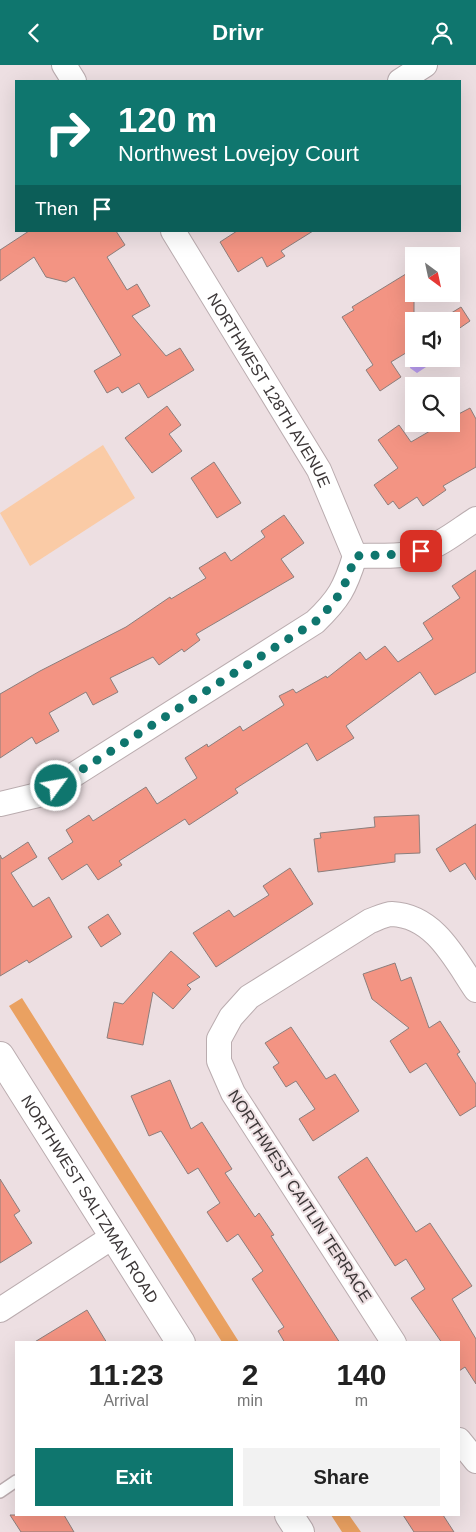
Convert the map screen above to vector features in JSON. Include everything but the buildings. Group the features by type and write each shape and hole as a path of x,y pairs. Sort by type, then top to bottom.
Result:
{"main road":[{"name":"NORTHWEST SALTZMAN ROAD","path":"0,1056 180,1341"},
{"path":"290,1516 300,1532"}],"street":[{"path":"64,65 73,80"},
{"path":"402,80 425,65"},
{"name":"NORTHWEST 128TH AVENUE","path":"174,232 319,470 355,556"},
{"path":"0,804 38,795 56,786 315,622 333,604 344,589 355,556 406,554 421,551 434,546 476,519"},
{"name":"NORTHWEST CAITLIN TERRACE","path":"393,1341 232,1093 220,1061 219,1039 231,1017 249,997 370,921 391,914 426,925 444,942 476,990"},
{"path":"0,1310 114,1236"},
{"path":"460,1441 476,1461"}],"lane":[{"path":"0,1492 15,1482"}],"shaded area":[{"path":"410,367 426,367 417,373"},
{"path":"103,445 135,498 30,566 0,513"},
{"path":"22,998 238,1341 221,1341 9,1006"},
{"path":"332,1516 350,1516 361,1532 342,1532"}],"route":[{"path":"56,786 315,622 333,604 344,589 355,556 406,554 421,551"}]}
